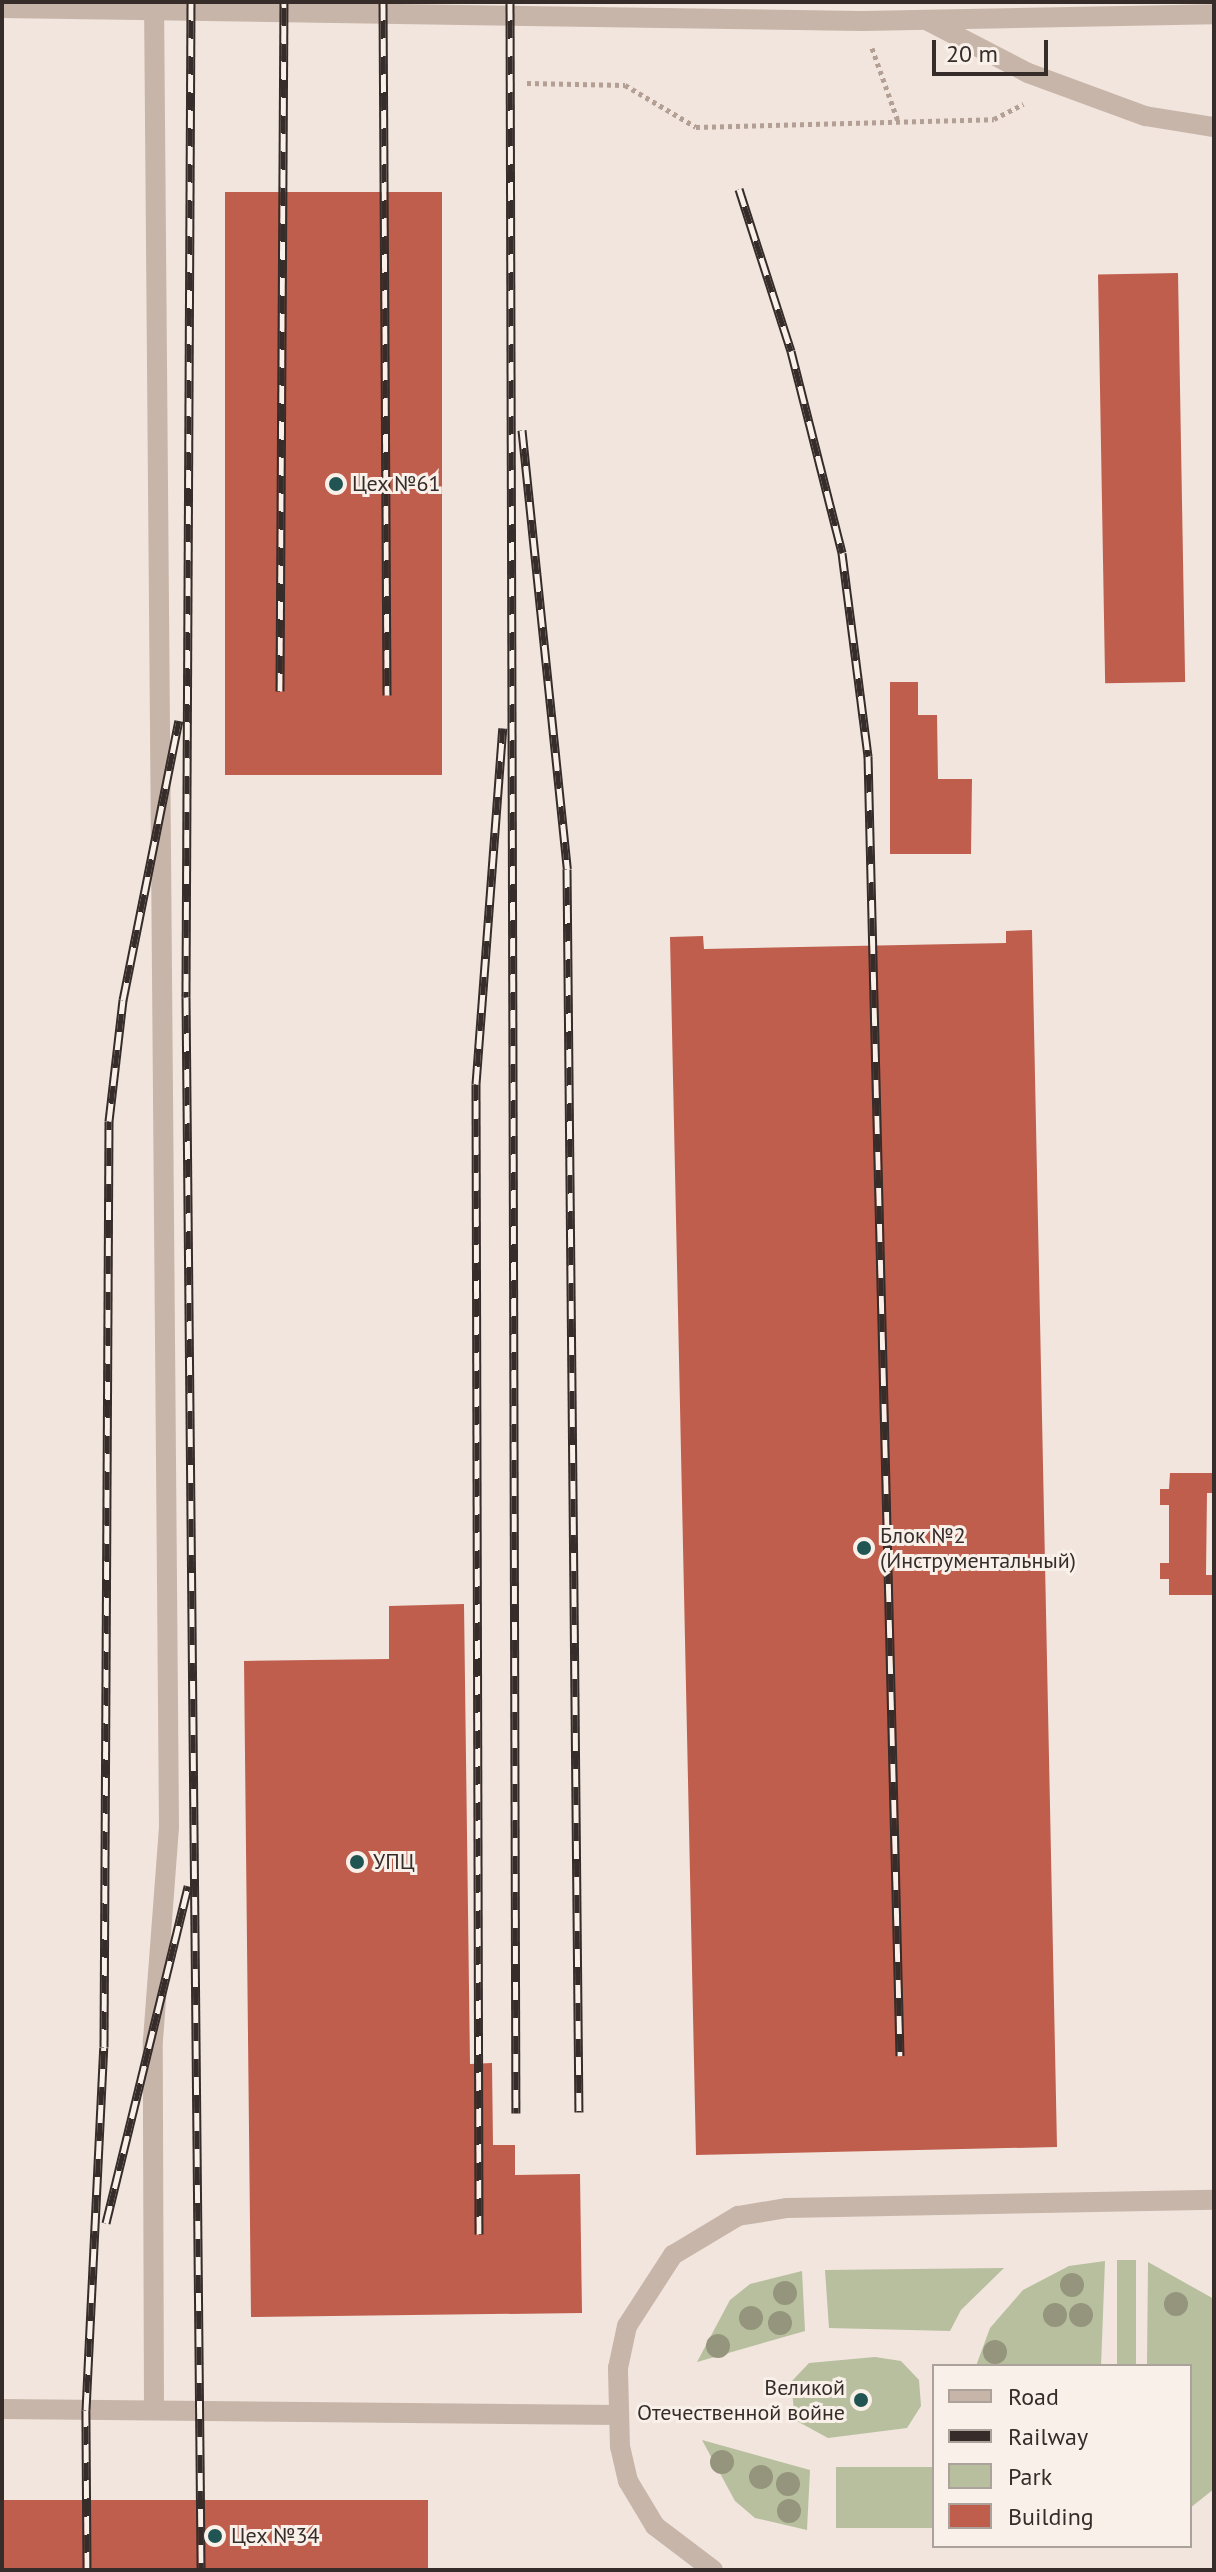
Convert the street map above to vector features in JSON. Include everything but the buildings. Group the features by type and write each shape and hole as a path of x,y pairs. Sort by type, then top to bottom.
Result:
{"lane":[{"path":"2,8 847,14 924,19 1214,14"},
{"path":"154,10 169,1827 153,2040 154,2407"},
{"path":"924,19 1059,85 1145,116 1214,127"},
{"path":"713,2570 674,2546 640,2506 620,2447 618,2415 627,2326 643,2291 673,2255 738,2216 787,2208 1214,2200"},
{"path":"2,2409 154,2407 618,2415"}],"path":[{"path":"847,14 898,122"},
{"path":"527,83 625,85 696,127 994,119 1059,85"}],"green space":[{"path":"1117,2260 1136,2260 1136,2364 1117,2364"},
{"path":"1105,2261 1101,2364 977,2364 990,2328 1023,2290 1069,2266"},
{"path":"1148,2262 1214,2299 1214,2489 1192,2506 1192,2364 1147,2364"},
{"path":"1004,2268 961,2310 950,2331 829,2328 825,2270"},
{"path":"802,2271 805,2331 697,2362 730,2300 750,2284"},
{"path":"875,2357 901,2361 919,2380 921,2406 907,2428 828,2438 795,2420 791,2382 809,2363"},
{"path":"702,2440 810,2470 807,2530 755,2518 735,2501"},
{"path":"836,2467 932,2467 932,2528 836,2528"}],"railway":[{"path":"191,2 186,997 201,2570"},
{"path":"280,691 284,2"},
{"path":"383,2 387,695"},
{"path":"510,2 516,2113"},
{"path":"739,189 791,351 842,553 868,756 900,2056"},
{"path":"522,430 567,869 579,2112"},
{"path":"87,2570 86,2410 104,2047 109,1121 123,1000 179,721"},
{"path":"479,2234 476,1084 503,728"},
{"path":"106,2223 188,1886"}],"place":[{"name":"Цех №61","path":"336,484"},
{"name":"Блок №2 (Инструментальный)","path":"864,1548"},
{"name":"УПЦ","path":"357,1862"},
{"name":"Великой Отечественной войне","path":"861,2400"},
{"name":"Цех №34","path":"215,2536"}]}
